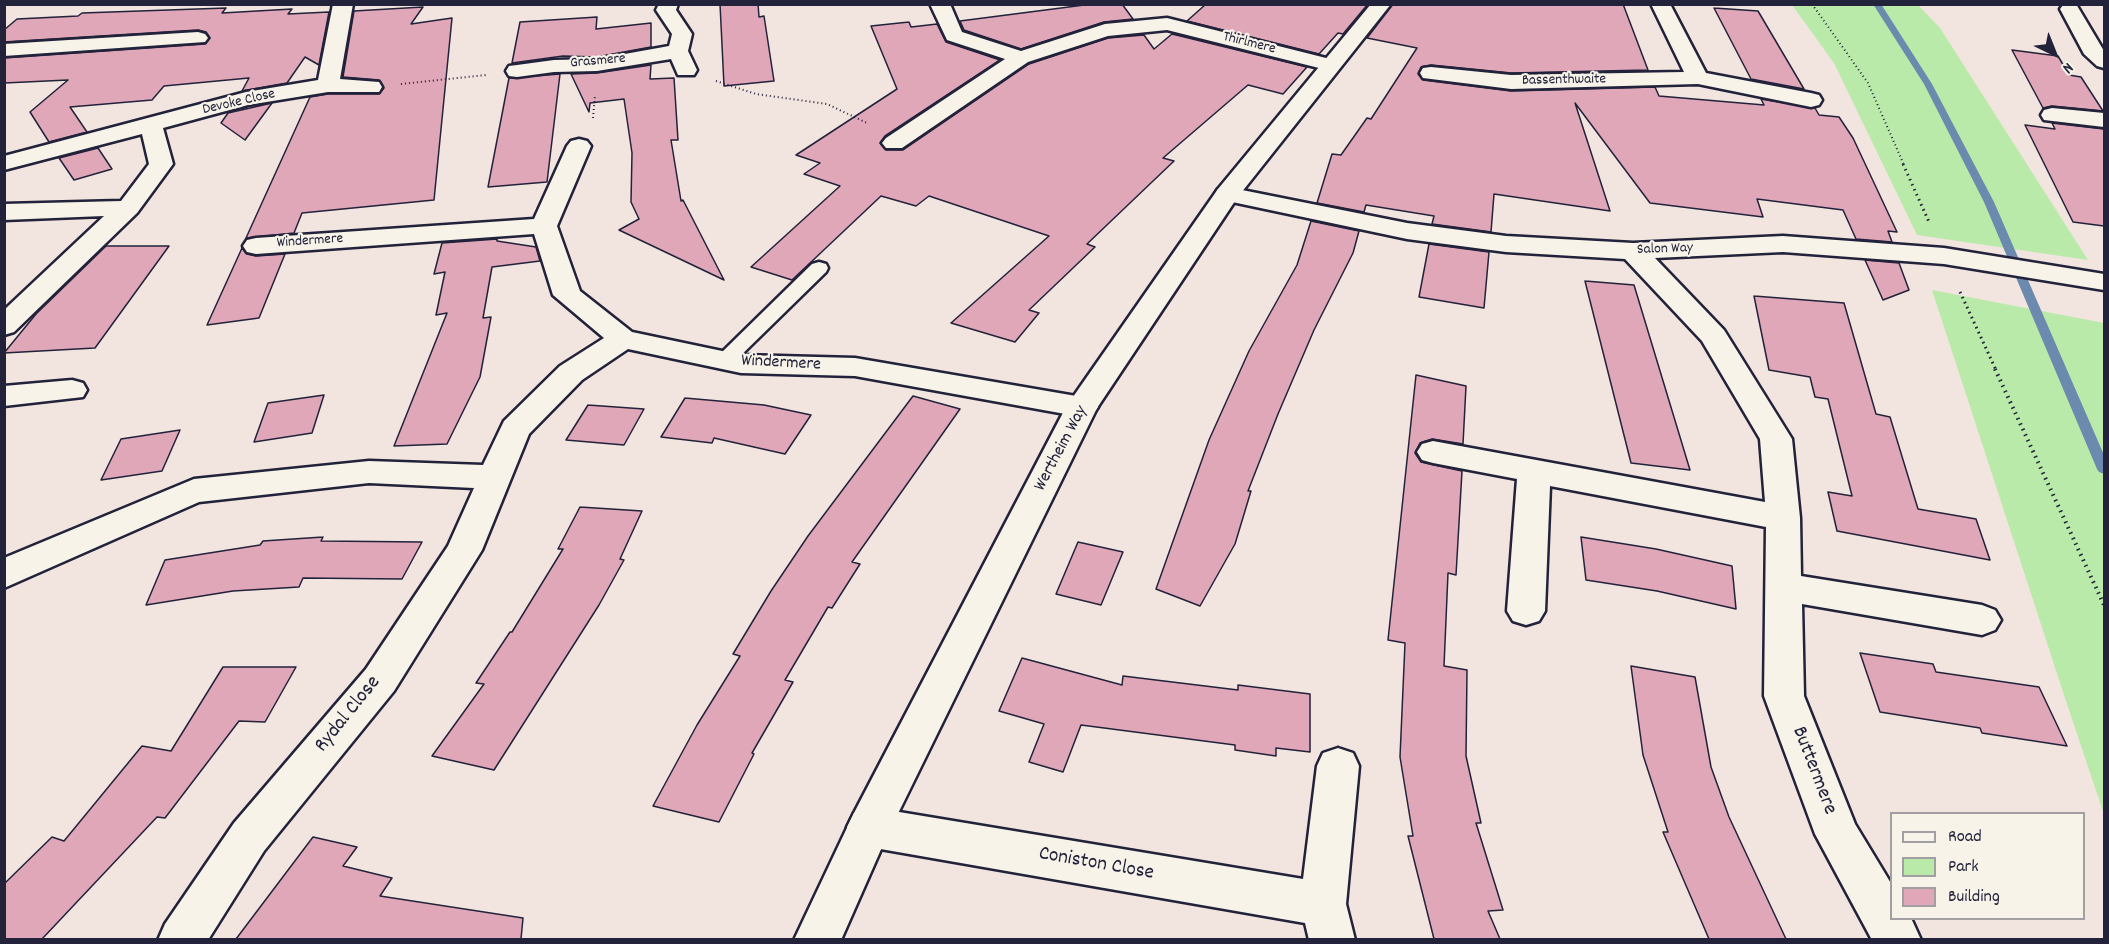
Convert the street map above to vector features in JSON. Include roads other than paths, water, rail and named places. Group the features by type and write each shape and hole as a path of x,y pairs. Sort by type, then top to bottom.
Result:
{"street":[{"path":"328,85 343,4"},
{"path":"669,4 666,10 682,34 678,51 687,71"},
{"path":"940,4 954,36 1021,58"},
{"path":"1154,4 1167,24"},
{"name":"Wertheim Way","path":"817,939 869,827 1082,408 1227,194 1382,4"},
{"path":"1660,4 1698,78"},
{"path":"2070,9 2091,50 2104,62"},
{"name":"Thirlmere","path":"897,141 1021,58 1105,30 1167,24 1331,65"},
{"path":"4,50 154,35 198,38"},
{"name":"Grasmere","path":"517,71 554,66 597,65 678,51"},
{"name":"Bassenthwaite","path":"1431,73 1511,82 1698,78 1811,100"},
{"name":"Devoke Close","path":"4,163 246,99 328,85 371,87"},
{"path":"2052,115 2104,120"},
{"path":"4,326 128,208 161,164 151,124"},
{"path":"544,225 579,146"},
{"name":"Salon Way","path":"1227,194 1407,231 1506,244 1633,251 1783,244 1954,257 2104,282"},
{"path":"4,212 128,208"},
{"name":"Windermere","path":"256,246 544,225 567,295 623,339 741,364 855,367 1082,408"},
{"name":"Buttermere","path":"1633,251 1714,336 1776,438 1783,518 1784,696 1837,834 1898,939"},
{"name":"Rydal Close","path":"181,939 249,837 380,680 464,550 515,429 571,373 623,339"},
{"path":"4,396 72,390"},
{"path":"1433,452 1783,518"},
{"path":"1526,611 1534,471"},
{"path":"4,575 26,562 194,491 369,472 495,477"},
{"path":"1783,587 1982,620"},
{"name":"Coniston Close","path":"869,827 1327,922 1338,766"}],"lane":[{"path":"725,360 819,268"}],"waterway":[{"path":"1877,4 1928,84 1989,202 2104,469"}]}
